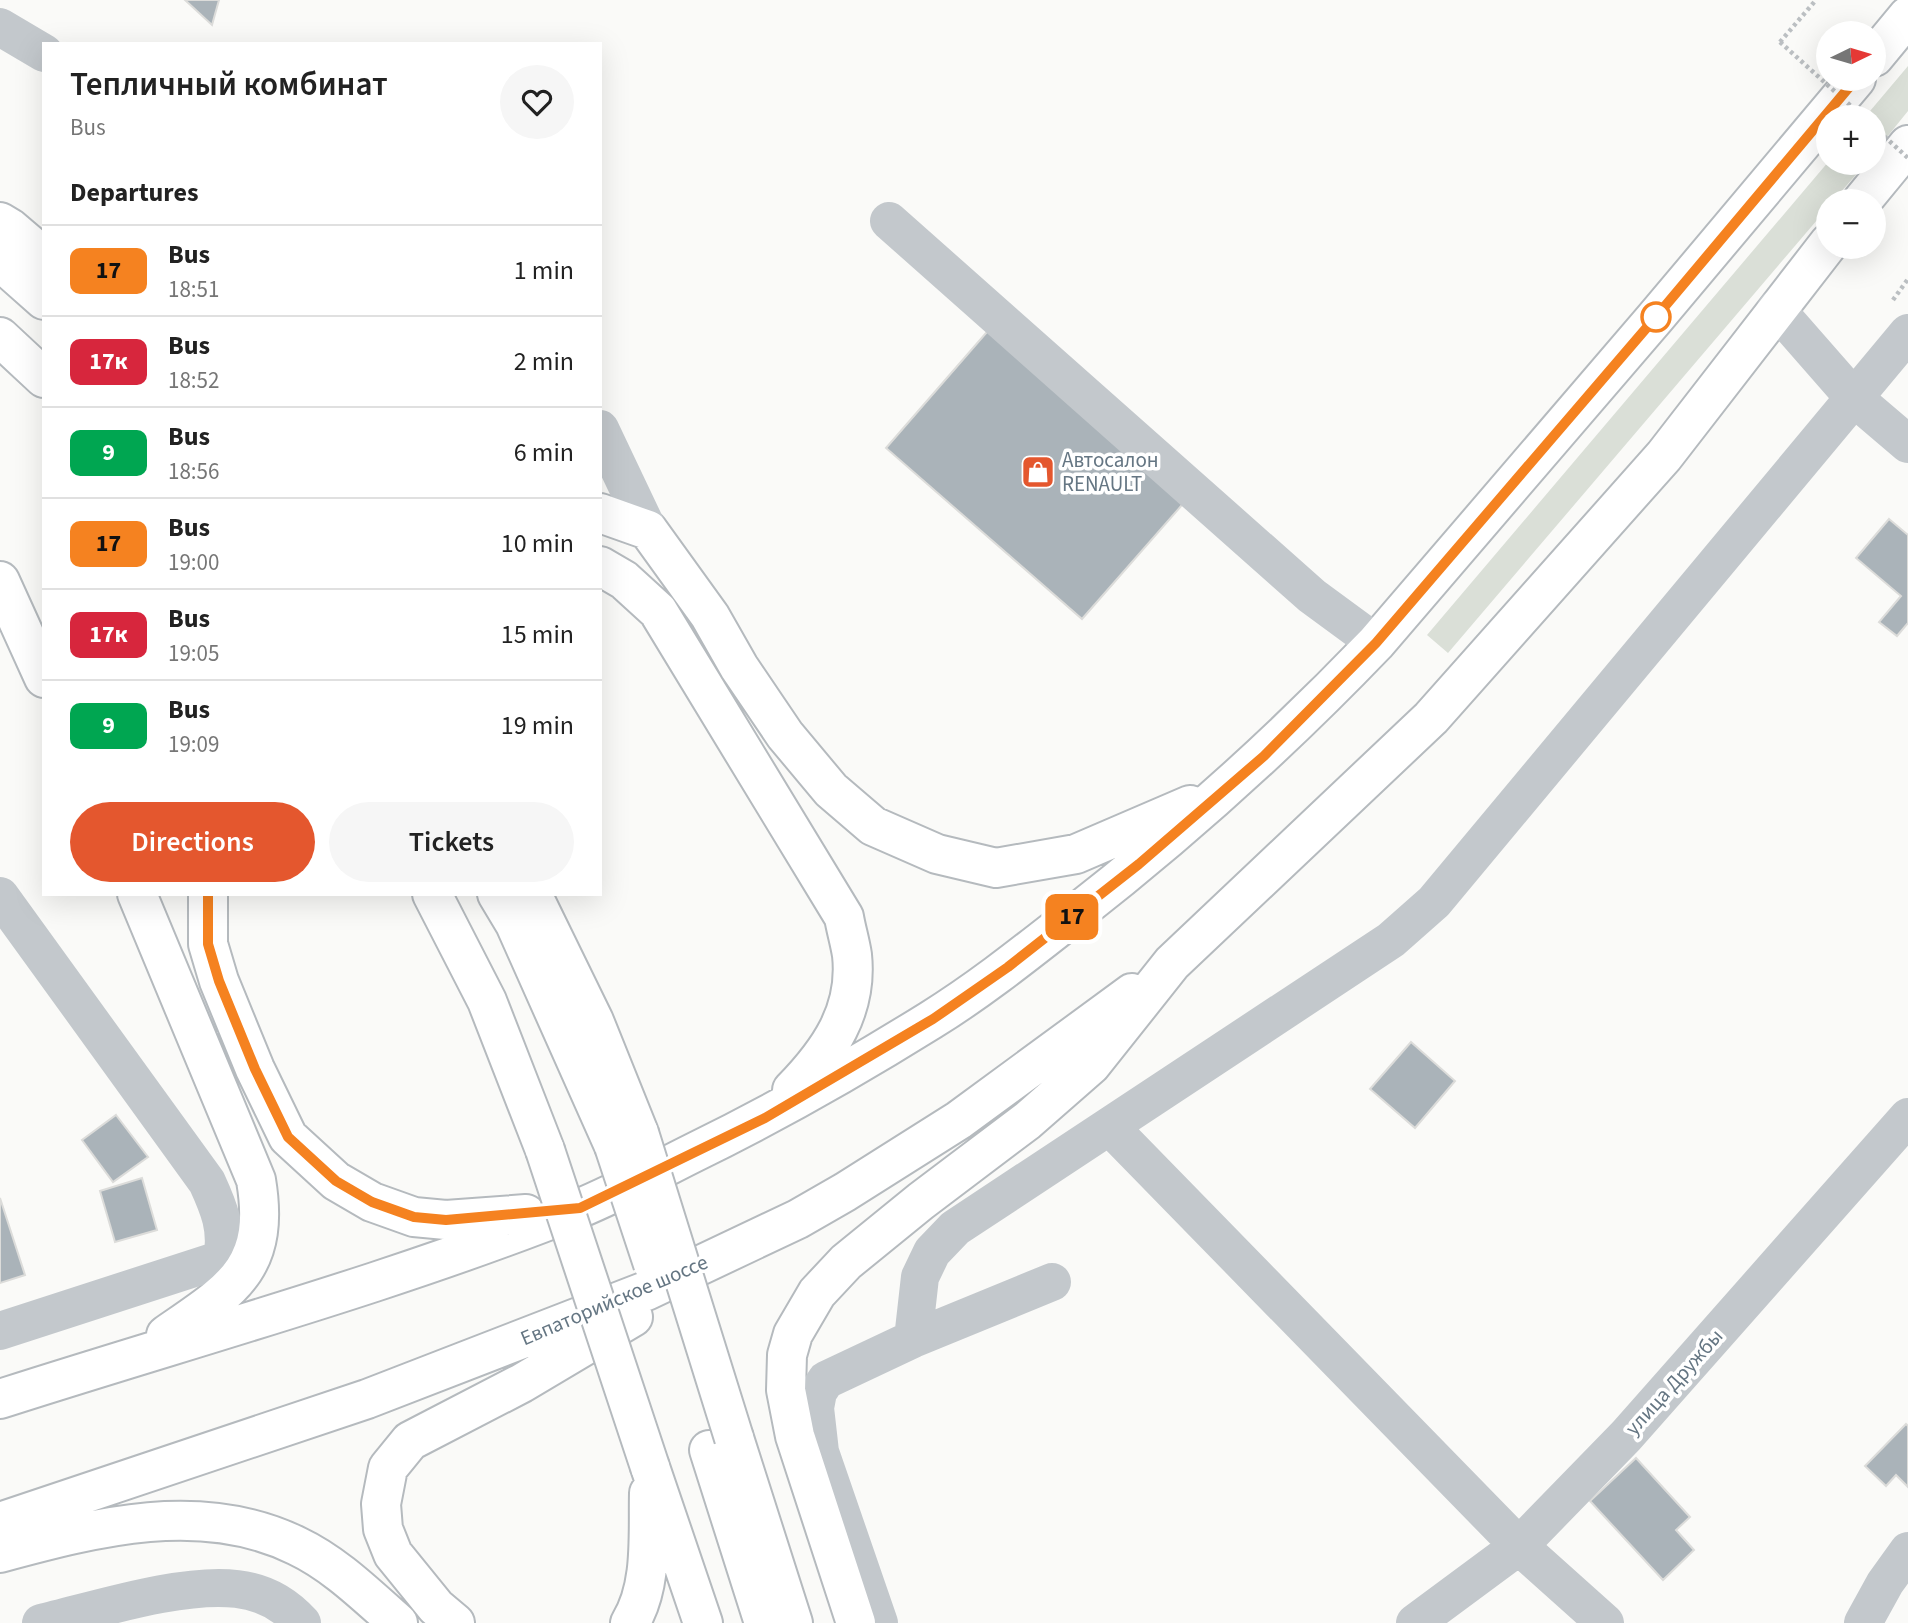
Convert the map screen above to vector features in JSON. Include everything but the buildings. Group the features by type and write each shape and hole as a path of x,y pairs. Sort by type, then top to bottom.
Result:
{"main road":[{"path":"1886,43 1908,16"},
{"path":"0,1399 138,1354 306,1305 426,1265 580,1208 765,1118 933,1019 1008,967 1139,864 1264,756 1376,643 1846,91"},
{"path":"1873,189 1908,145"},
{"path":"0,222 42,255"},
{"path":"856,1623 795,1436 786,1390 787,1355 793,1334 817,1293 846,1262 921,1200 1027,1121 1091,1065 1171,963 1431,718 1664,456 1816,259"},
{"path":"0,261 42,298"},
{"path":"0,337 42,376"},
{"path":"602,514 648,530 710,616 739,667 785,735 831,790 873,825 937,854 996,868 1076,854 1224,791"},
{"path":"602,567 624,580 658,611 844,917 852,955 852,994 841,1027 817,1065 765,1118"},
{"path":"0,581 42,674"},
{"path":"138,896 256,1180 260,1201 255,1248 241,1276 223,1296 138,1354"},
{"path":"208,896 208,944 219,981 255,1069 288,1137 336,1181 372,1202 414,1217 446,1220 580,1208"},
{"path":"433,896 486,1001 545,1150 703,1623"},
{"path":"499,896 627,1140"},
{"path":"533,896 594,1021 627,1140 648,1246 793,1623"},
{"name":"Евпаторийское шоссе","path":"0,1522 367,1399 479,1357 646,1291 797,1219 845,1192 959,1119 1171,963"},
{"path":"454,1623 436,1607 393,1554 383,1529 381,1504 388,1468 410,1441 522,1383 797,1219"},
{"path":"722,1444 764,1623"},
{"path":"630,1623 647,1570 650,1467"},
{"path":"0,1553 114,1525 190,1519 220,1522 296,1545 343,1574 398,1623"}],"street":[{"path":"0,27 42,51"},
{"path":"889,221 1312,596 1376,643"},
{"path":"1776,309 1854,398 1908,444"},
{"path":"913,1339 920,1277 932,1252 955,1228 1391,940 1434,902 1908,333"},
{"path":"602,433 648,530"},
{"path":"0,896 207,1182 218,1205 225,1242 222,1259 0,1331"},
{"name":"улица Дружбы","path":"1415,1623 1519,1546 1626,1436 1908,1117"},
{"path":"1110,1126 1519,1546 1605,1623"},
{"path":"879,1623 820,1452 815,1408 818,1392 827,1380 913,1339 1052,1282"},
{"path":"1863,1623 1885,1583 1908,1551"},
{"path":"41,1623 201,1588 237,1589 267,1596 292,1612 302,1623"}],"path":[{"path":"1816,0 1780,42 1850,105"},
{"path":"1886,138 1908,158"}],"shaded area":[{"path":"1908,66 1908,111 1886,138 1886,105 1875,105"},
{"path":"1817,175 1856,175 1843,189 1816,189 1816,221 1448,653 1427,635"}],"bus line":[{"name":"17","path":"208,896 208,944 219,981 255,1069 288,1137 336,1181 372,1202 414,1217 446,1220 580,1208 765,1118 933,1019 1008,967 1139,864 1264,756 1376,643 1846,91"}],"place":[{"name":"Aвтосалон RENAULT","path":"1038,472"}]}
